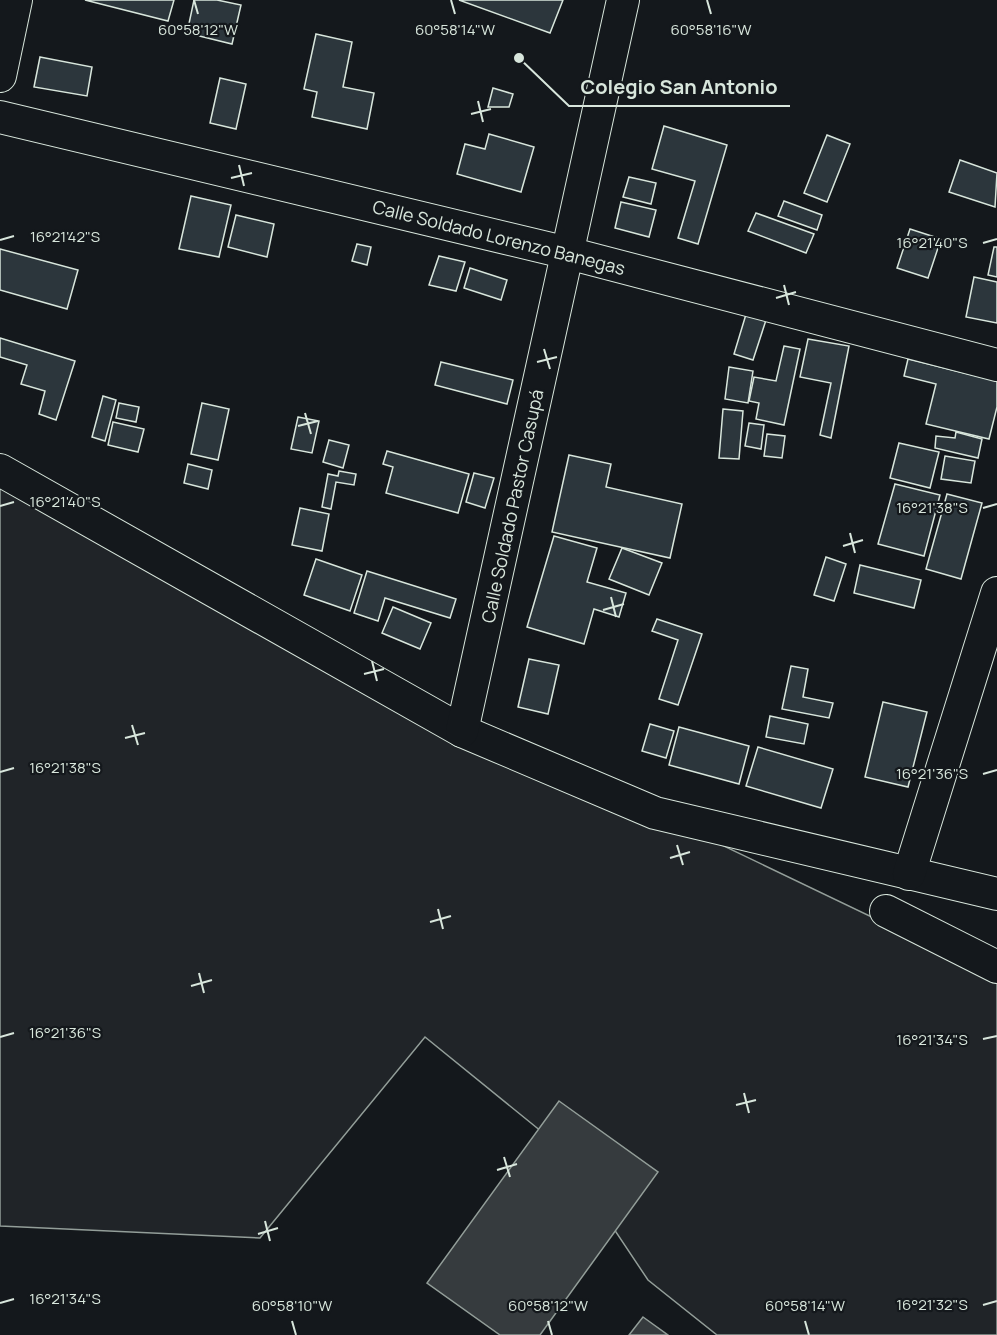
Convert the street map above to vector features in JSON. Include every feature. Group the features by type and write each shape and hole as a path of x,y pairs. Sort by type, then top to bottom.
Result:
{"street":[{"path":"0,76 16,0"},
{"name":"Calle Soldado Pastor Casupá","path":"462,731 623,0"},
{"name":"Calle Soldado Lorenzo Banegas","path":"0,117 568,253 997,365"},
{"path":"0,470 462,731 655,813 997,894"},
{"path":"909,874 997,593"},
{"path":"886,911 997,968"}],"shaded area":[{"path":"0,470 462,731 655,813 997,977 997,1335 717,1335 648,1280 558,1145 425,1037 260,1238 0,1226"},
{"path":"559,1101 658,1172 540,1335 500,1335 427,1283"},
{"path":"643,1317 668,1335 629,1335"}],"building":[{"path":"85,0 174,0 168,21"},
{"path":"194,0 217,0 241,5 232,44 187,33"},
{"path":"459,0 563,0 550,33"},
{"path":"316,34 352,42 343,87 374,93 367,129 312,117 317,92 304,89"},
{"path":"40,57 92,67 87,96 34,87"},
{"path":"220,78 246,84 236,129 210,123"},
{"path":"493,88 513,94 509,107 488,107"},
{"path":"664,126 727,145 698,244 678,238 695,181 652,169"},
{"path":"489,134 534,147 521,192 457,174 465,144 485,149"},
{"path":"827,135 850,144 827,202 804,193"},
{"path":"960,160 997,173 995,207 949,192"},
{"path":"629,177 656,183 651,204 623,197"},
{"path":"191,196 231,205 219,257 179,249"},
{"path":"784,201 822,215 817,230 778,216"},
{"path":"621,202 656,210 649,237 615,228"},
{"path":"756,213 814,234 806,253 748,231"},
{"path":"236,215 274,224 267,257 228,247"},
{"path":"910,229 941,239 928,278 897,268"},
{"path":"357,244 371,247 367,265 352,261"},
{"path":"994,247 997,247 997,277 988,275"},
{"path":"0,249 78,270 67,309 0,290"},
{"path":"439,256 465,262 456,291 429,285"},
{"path":"470,268 507,280 501,300 464,288"},
{"path":"974,277 997,282 997,323 966,317"},
{"path":"747,311 767,317 753,360 734,354"},
{"path":"0,338 75,361 56,420 39,414 45,391 21,384 27,365 0,357"},
{"path":"808,339 849,346 831,438 820,435 831,383 800,377"},
{"path":"784,346 800,349 784,425 756,419 759,403 749,401 754,377 776,381"},
{"path":"908,359 997,381 997,407 989,439 926,424 936,384 904,376"},
{"path":"441,362 513,380 507,404 435,385"},
{"path":"729,367 753,371 748,403 725,399"},
{"path":"103,396 116,400 105,441 92,437"},
{"path":"119,403 139,407 136,422 116,418"},
{"path":"202,403 229,409 218,460 191,454"},
{"path":"723,409 743,411 739,459 719,458"},
{"path":"298,417 319,421 312,453 291,449"},
{"path":"113,422 144,429 138,452 108,445"},
{"path":"749,423 764,425 761,449 745,446"},
{"path":"956,432 982,439 978,458 935,448 936,436 955,438"},
{"path":"767,434 785,436 782,458 764,456"},
{"path":"329,440 349,445 343,468 323,462"},
{"path":"899,443 939,452 930,488 890,478"},
{"path":"387,451 469,474 458,513 386,493 393,467 383,464"},
{"path":"569,455 611,464 606,487 682,504 670,558 552,532"},
{"path":"945,456 975,461 971,483 941,479"},
{"path":"188,464 212,470 208,489 184,483"},
{"path":"339,471 356,474 354,485 336,482 331,509 322,507 328,474 338,476"},
{"path":"474,473 494,478 485,508 466,502"},
{"path":"895,484 940,495 924,556 878,544"},
{"path":"947,494 982,503 961,579 926,569"},
{"path":"300,508 329,514 322,551 292,545"},
{"path":"554,536 597,548 587,582 626,593 619,617 594,609 584,644 527,627"},
{"path":"622,548 662,563 649,595 609,579"},
{"path":"826,557 846,564 834,601 814,595"},
{"path":"316,559 362,575 350,611 304,595"},
{"path":"860,565 921,580 914,608 854,593"},
{"path":"367,571 456,599 450,618 385,598 378,621 354,613"},
{"path":"393,607 431,623 420,649 382,633"},
{"path":"657,619 702,634 678,705 659,699 678,640 652,631"},
{"path":"529,659 559,665 548,714 518,707"},
{"path":"791,666 808,669 803,697 833,703 829,718 782,709"},
{"path":"883,702 927,712 908,787 865,777"},
{"path":"770,716 808,724 804,744 766,737"},
{"path":"650,724 674,731 666,758 642,751"},
{"path":"679,727 749,746 739,784 669,765"},
{"path":"758,747 833,769 821,808 746,786"}],"place":[{"name":"Colegio San Antonio","path":"519,58"}]}
